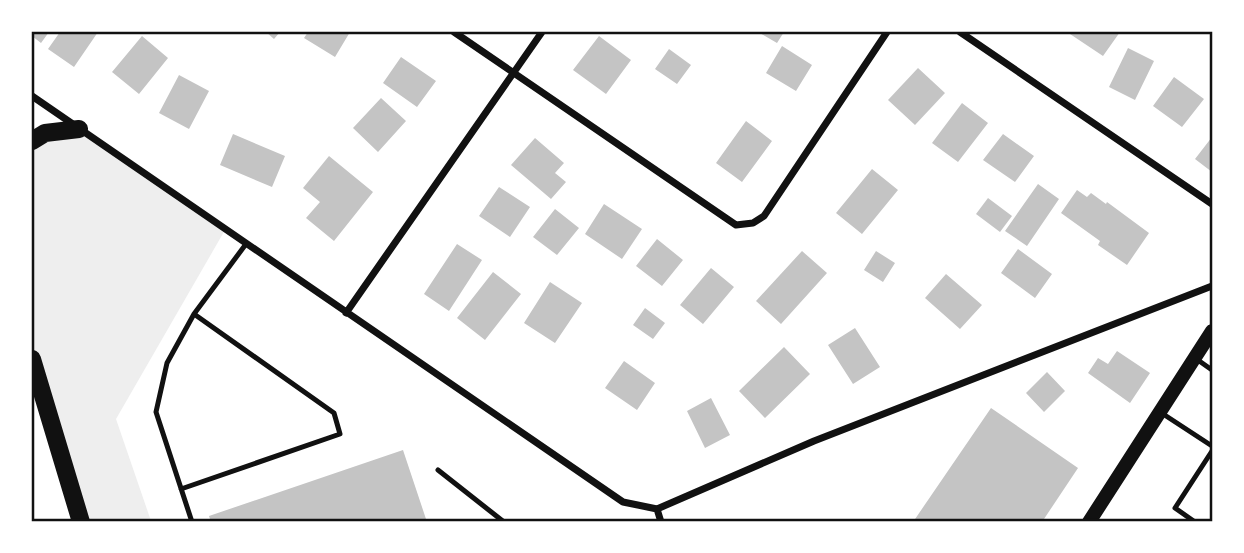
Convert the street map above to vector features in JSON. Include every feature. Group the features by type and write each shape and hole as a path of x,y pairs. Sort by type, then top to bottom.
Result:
{"main road":[{"path":"32,141 45,133 79,129"},
{"path":"1089,522 1213,331"},
{"path":"32,365 81,522"}],"street":[{"path":"454,32 736,225 753,223 764,216 887,32"},
{"path":"346,313 542,32"},
{"path":"960,32 1213,204"},
{"path":"32,96 623,502 657,509 814,441 1213,286"},
{"path":"657,509 661,522"}],"lane":[{"path":"192,522 156,412 167,363 194,314 246,244"},
{"path":"181,489 340,434 334,413 194,314"},
{"path":"1195,358 1213,370"},
{"path":"1160,412 1213,449 1175,508 1195,522"},
{"path":"438,470 504,522"}],"shaded area":[{"path":"73,125 225,230 116,419 151,521 81,521 32,359 32,144"}],"building":[{"path":"32,32 49,32 41,43 32,36"},
{"path":"60,32 98,32 74,67 48,49"},
{"path":"266,32 280,32 274,39"},
{"path":"308,32 350,32 335,57 304,38"},
{"path":"758,32 784,32 777,43"},
{"path":"1067,32 1120,32 1103,56"},
{"path":"142,36 168,58 139,94 112,72"},
{"path":"599,36 631,60 606,94 573,70"},
{"path":"782,46 812,65 796,91 766,73"},
{"path":"1128,48 1154,61 1135,100 1109,87"},
{"path":"669,49 691,65 677,84 655,69"},
{"path":"401,57 436,81 417,107 383,83"},
{"path":"918,68 945,93 915,125 888,100"},
{"path":"179,75 209,91 189,129 159,113"},
{"path":"1174,77 1204,99 1182,127 1153,106"},
{"path":"381,98 406,121 378,152 353,128"},
{"path":"962,103 988,123 958,162 932,143"},
{"path":"746,121 772,141 742,182 716,163"},
{"path":"233,134 285,156 272,187 220,165"},
{"path":"1003,134 1034,156 1015,182 983,160"},
{"path":"1212,137 1212,172 1195,159"},
{"path":"535,138 564,163 555,173 566,182 551,199 511,165"},
{"path":"329,156 373,192 334,241 306,218 320,202 303,188"},
{"path":"872,169 898,190 862,234 836,213"},
{"path":"1038,184 1059,199 1027,246 1005,231"},
{"path":"499,187 530,207 510,237 479,216"},
{"path":"1077,190 1087,197 1091,193 1106,204 1107,202 1149,233 1127,265 1098,245 1100,241 1061,213"},
{"path":"988,198 1012,216 1000,232 976,214"},
{"path":"604,204 642,229 622,259 585,234"},
{"path":"555,209 579,228 557,255 533,237"},
{"path":"657,239 683,260 662,286 636,266"},
{"path":"457,244 482,260 449,311 424,294"},
{"path":"1018,249 1052,274 1035,298 1001,273"},
{"path":"802,251 827,273 781,324 756,301"},
{"path":"876,251 895,263 883,282 864,270"},
{"path":"711,268 734,287 703,324 680,305"},
{"path":"493,272 521,294 485,340 457,318"},
{"path":"946,274 982,305 960,329 925,298"},
{"path":"550,282 582,303 555,343 524,323"},
{"path":"645,308 665,323 653,339 633,325"},
{"path":"855,328 880,367 853,384 828,345"},
{"path":"784,347 810,374 765,418 739,391"},
{"path":"1117,351 1150,373 1130,403 1088,373 1098,358 1108,364"},
{"path":"624,361 655,383 637,410 605,388"},
{"path":"1047,372 1065,391 1044,412 1026,393"},
{"path":"711,398 730,435 705,448 687,411"},
{"path":"991,408 1078,468 1042,522 913,522"},
{"path":"403,450 427,522 211,522 209,516"}]}
